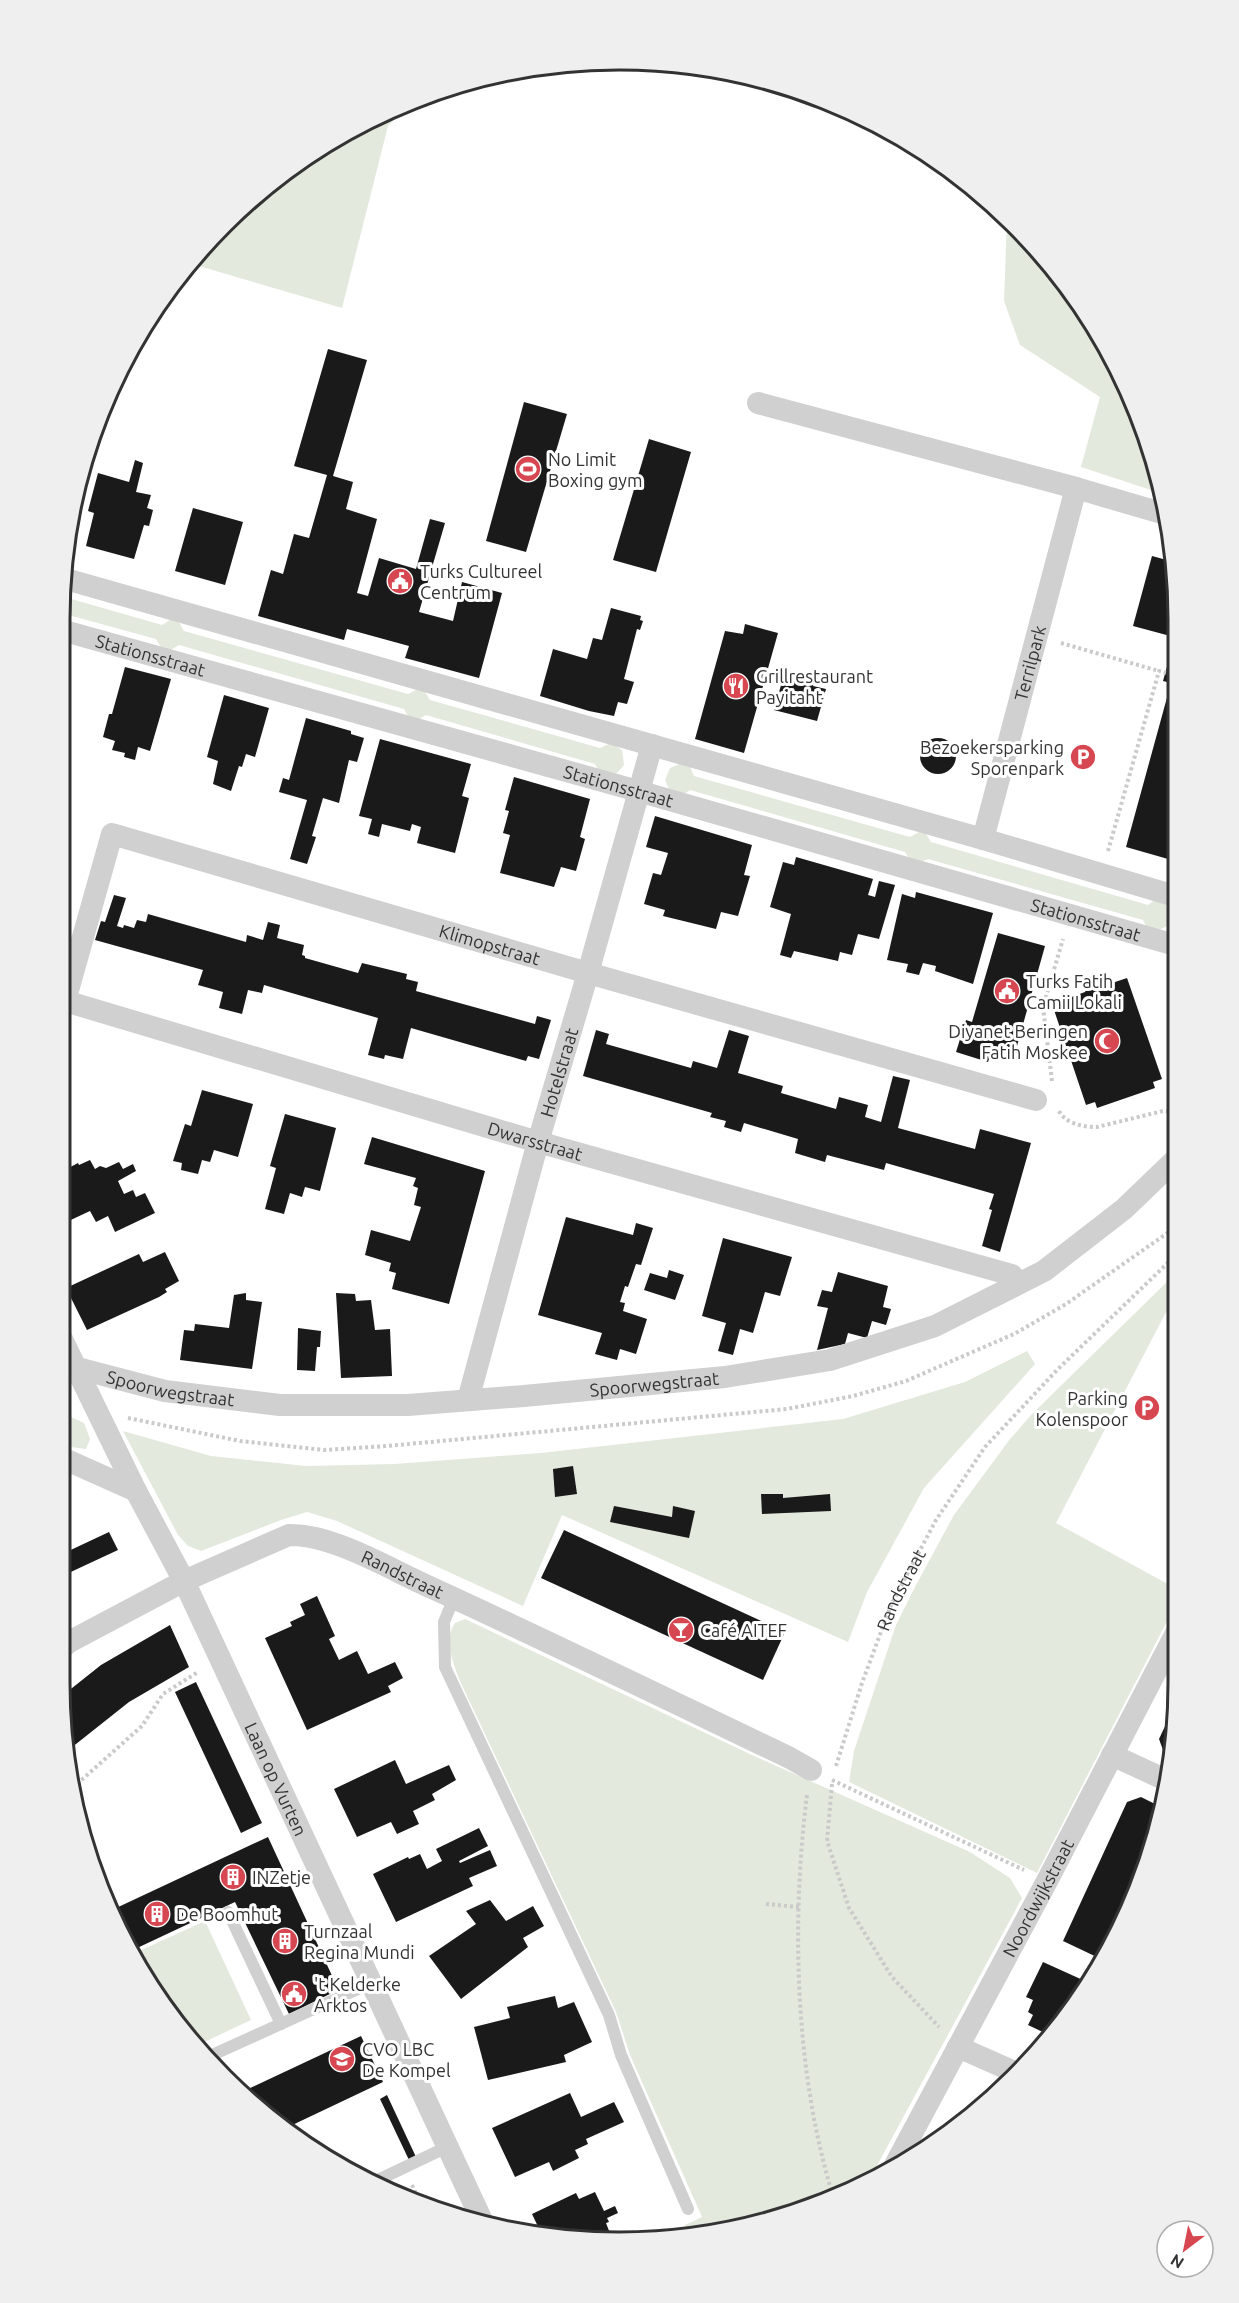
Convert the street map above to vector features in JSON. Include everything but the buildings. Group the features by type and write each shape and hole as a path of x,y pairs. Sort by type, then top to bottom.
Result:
{"street":[{"path":"758,403 1158,512"},
{"name":"Terrilpark","path":"982,839 1076,488"},
{"path":"72,581 1168,894"},
{"name":"Stationsstraat","path":"70,632 639,790 1168,943"},
{"name":"Hotelstraat","path":"468,1400 538,1142 652,745"},
{"name":"Klimopstraat","path":"70,978 112,834 588,973 1049,1098"},
{"name":"Dwarsstraat","path":"70,1004 538,1142 1012,1275"},
{"name":"Spoorwegstraat","path":"77,1368 165,1391 280,1405 408,1404 737,1376 830,1360 935,1326 1044,1271 1124,1209 1168,1167"},
{"name":"Laan op Vurten","path":"70,1354 136,1491 184,1581 479,2214"},
{"path":"70,1461 136,1491"},
{"name":"Randstraat","path":"70,1641 184,1581 288,1535 304,1535 343,1547 454,1598 811,1770"},
{"name":"Noordwijkstraat","path":"900,2155 1168,1648"},
{"path":"1112,1755 1160,1777"},
{"path":"958,2047 1010,2070"}],"lane":[{"path":"454,1598 444,1622 445,1666 609,2015 621,2055 688,2210"},
{"path":"228,1912 281,2024"},
{"path":"215,2054 371,1983"},
{"path":"382,2178 447,2147"}],"path":[{"path":"1036,636 1166,673"},
{"path":"1101,874 1159,670"},
{"path":"1071,915 1043,1007 1049,1098 1060,1115 1070,1122 1086,1127 1097,1127 1168,1111"},
{"name":"Randstraat","path":"958,2047 892,1977 849,1908 827,1841 832,1780 862,1683 891,1605 936,1520 985,1448 1057,1370 1168,1263"},
{"path":"79,1782 142,1726 163,1694 220,1661"},
{"path":"811,1770 803,1832 799,1907 800,1977 805,2066 825,2172 831,2190"},
{"path":"832,1780 1047,1881"},
{"path":"766,1904 799,1907"}],"shaded area":[{"path":"395,119 388,126 342,308 200,266 231,231 285,184 345,144"},
{"path":"1007,230 1055,285 1095,345 1127,409 1153,491 1081,467 1100,397 1020,345 1004,301"},
{"path":"71,599 162,625 173,618 177,619 184,631 408,694 420,688 430,700 600,748 611,743 622,750 624,765 615,775 600,774 595,764 426,715 414,722 410,720 404,709 179,645 167,652 163,651 156,639 70,616"},
{"path":"682,763 689,764 694,776 910,837 921,831 925,832 931,842 1148,905 1157,898 1168,905 1168,925 1159,930 1148,930 1143,920 928,859 916,864 912,863 905,852 690,790 680,797 671,793 665,780 670,768"},
{"path":"1168,1281 1168,1308 1056,1523 1168,1584 1168,1619 1037,1873 849,1782 854,1751 896,1625 954,1515 1010,1439 1032,1414"},
{"path":"1027,1351 1035,1364 924,1488 867,1592 848,1642 562,1515 523,1606 337,1521 307,1512 201,1551 188,1546 178,1535 123,1431 211,1456 306,1466 395,1464 541,1453 843,1419 965,1382"},
{"path":"70,1417 84,1423 90,1439 86,1449 70,1447"},
{"path":"465,1619 754,1756 970,1852 1010,1878 1022,1898 875,2169 830,2191 762,2214 687,2228 685,2225 702,2217 630,2055 616,2012 459,1679 449,1643 451,1630 455,1623"},
{"path":"205,1921 251,2020 204,2042 163,1989 140,1951"}],"place":[{"name":"No Limit Boxing gym","path":"528,469"},
{"name":"Turks Cultureel Centrum","path":"400,581"},
{"name":"Grillrestaurant Payitaht","path":"736,686"},
{"name":"Bezoekersparking Sporenpark","path":"1083,757"},
{"name":"Turks Fatih Camii Lokali","path":"1007,991"},
{"name":"Diyanet Beringen Fatih Moskee","path":"1107,1041"},
{"name":"Parking Kolenspoor","path":"1147,1408"},
{"name":"Café AITEF","path":"681,1630"},
{"name":"INZetje","path":"233,1877"},
{"name":"De Boomhut","path":"157,1914"},
{"name":"Turnzaal Regina Mundi","path":"285,1941"},
{"name":"'t Kelderke Arktos","path":"294,1994"},
{"name":"CVO LBC De Kompel","path":"342,2059"}]}
